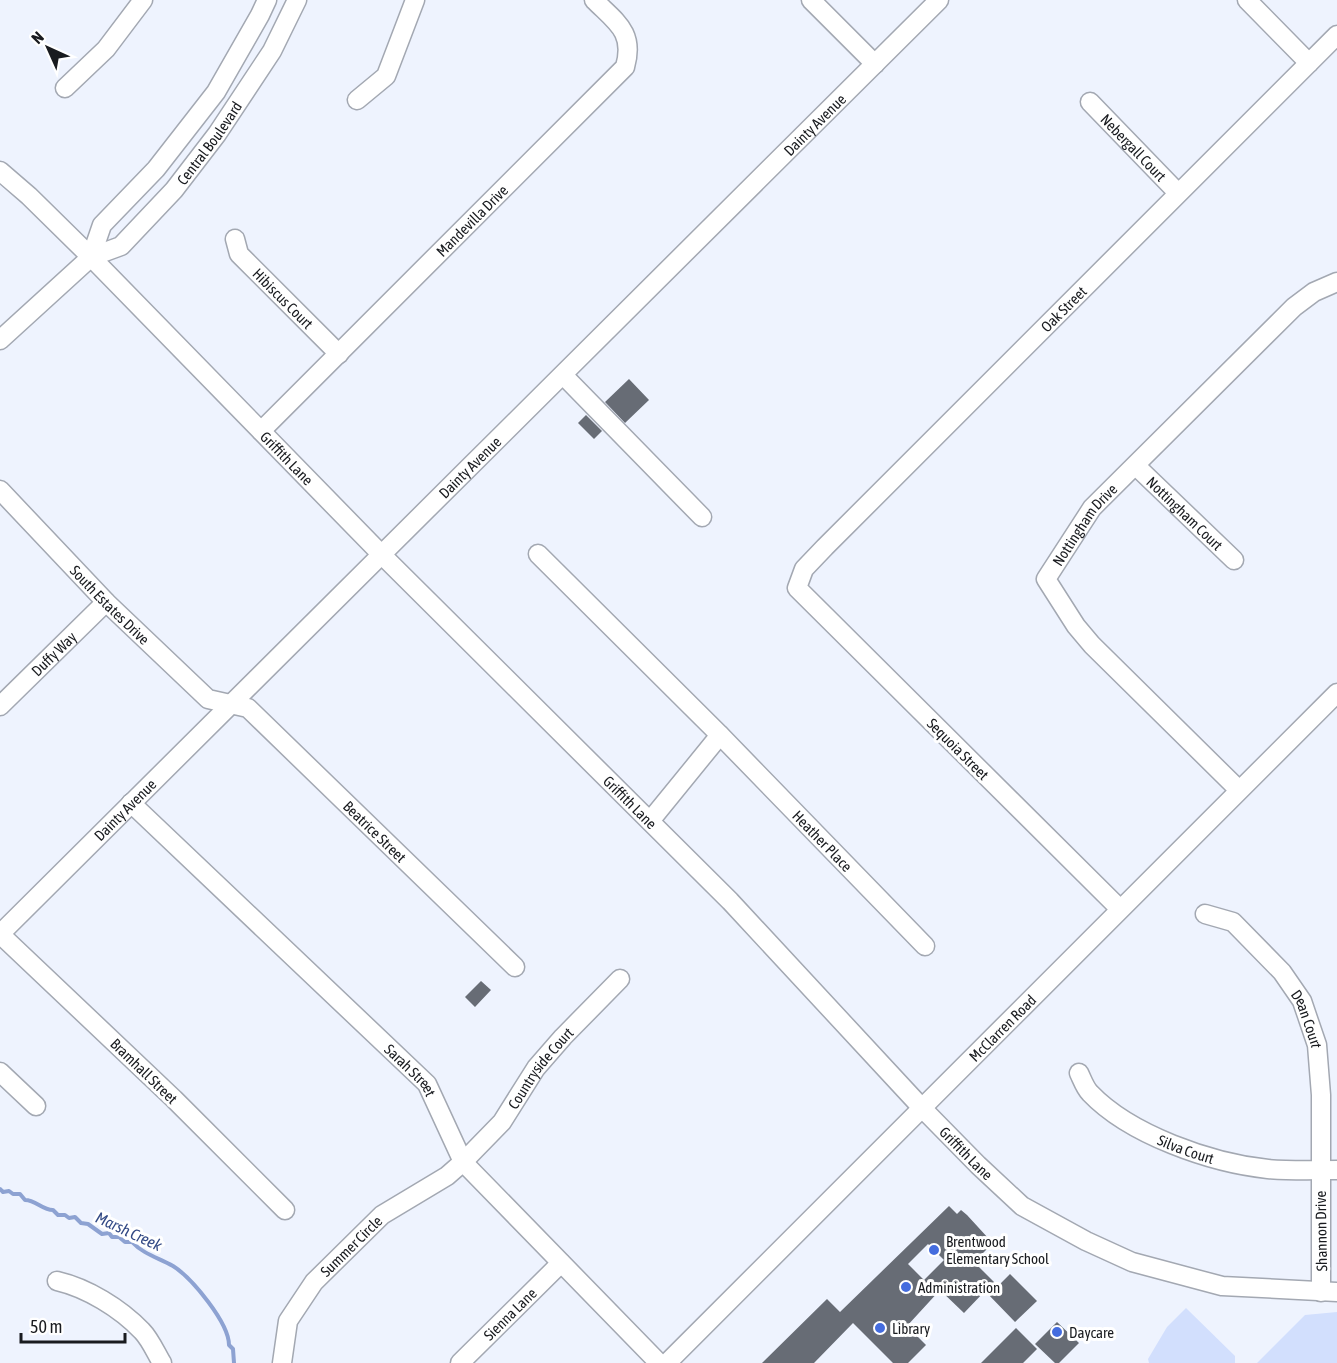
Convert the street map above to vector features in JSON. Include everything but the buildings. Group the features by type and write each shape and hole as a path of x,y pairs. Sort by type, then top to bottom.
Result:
{"street":[{"path":"65,88 106,49 143,0"},
{"name":"Central Boulevard","path":"91,257 102,225 156,170 216,92 267,0"},
{"name":"Central Boulevard","path":"0,340 91,257 121,246 174,190 218,134 273,51 297,0"},
{"path":"357,100 386,76 415,0"},
{"name":"Mandevilla Drive","path":"261,431 626,67 630,51 623,29 594,0"},
{"path":"811,0 875,64"},
{"name":"Dainty Avenue","path":"0,934 381,554 564,376 939,0"},
{"path":"1247,0 1309,63"},
{"name":"Oak Street","path":"796,588 804,569 825,547 1337,35"},
{"name":"Nebergall Court","path":"1090,102 1178,193"},
{"name":"Griffith Lane","path":"0,171 29,195 381,554 730,901 922,1108 1022,1206 1086,1241 1132,1262 1222,1286 1329,1292"},
{"name":"Hibiscus Court","path":"236,239 239,254 339,354"},
{"name":"Nottingham Drive","path":"1239,790 1092,645 1076,626 1046,579 1092,508 1294,307 1314,292 1337,282"},
{"path":"564,376 702,518"},
{"name":"Nottingham Court","path":"1136,466 1234,560"},
{"name":"South Estates Drive","path":"0,490 106,602 208,699 230,705"},
{"name":"Heather Place","path":"538,554 720,735 925,946"},
{"name":"Sequoia Street","path":"796,588 1120,909"},
{"name":"Duffy Way","path":"0,706 106,602"},
{"name":"McClarren Road","path":"667,1363 1337,693"},
{"name":"Beatrice Street","path":"230,705 248,708 515,967"},
{"path":"650,821 720,735"},
{"name":"Sarah Street","path":"131,803 427,1084 463,1162 659,1363"},
{"name":"Dean Court","path":"1205,914 1233,922 1282,972 1302,1001 1317,1045 1328,1170"},
{"name":"Bramhall Street","path":"0,934 174,1098 285,1210"},
{"name":"Countryside Court","path":"463,1162 502,1122 536,1068 620,979"},
{"path":"0,1072 36,1106"},
{"name":"Silva Court","path":"1079,1073 1088,1092 1125,1121 1179,1148 1230,1162 1269,1169 1328,1170"},
{"name":"Summer Circle","path":"282,1363 288,1321 314,1282 382,1215 447,1176 463,1162"},
{"name":"Shannon Drive","path":"1328,1170 1329,1292"},
{"name":"Sienna Lane","path":"460,1363 561,1263"},
{"path":"57,1281 73,1285 110,1305 144,1332 162,1363"}],"shaded area":[{"path":"1186,1308 1235,1356 1235,1363 1149,1363 1148,1359 1167,1327"},
{"path":"1337,1312 1337,1363 1257,1363 1305,1315"}],"waterway":[{"name":"Marsh Creek","path":"0,1189 3,1192 20,1194 25,1200 53,1210 58,1215 75,1217 81,1223 88,1224 102,1234 109,1233 112,1237 132,1242 146,1253 173,1266 199,1290 223,1325 229,1345 233,1349 234,1363"}],"place":[{"name":"Brentwood Elementary School","path":"934,1250"},
{"name":"Administration","path":"906,1287"},
{"name":"Library","path":"880,1328"},
{"name":"Daycare","path":"1057,1332"}]}
